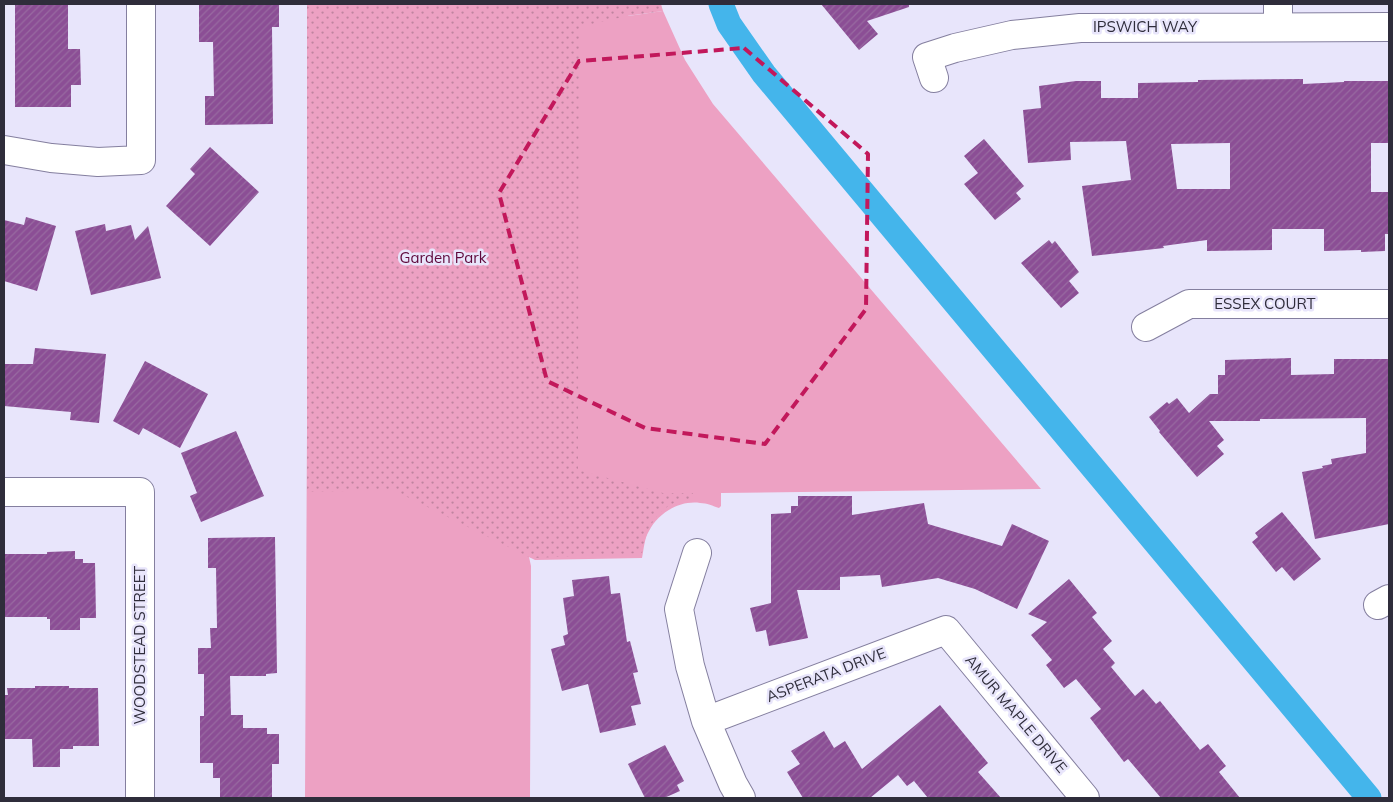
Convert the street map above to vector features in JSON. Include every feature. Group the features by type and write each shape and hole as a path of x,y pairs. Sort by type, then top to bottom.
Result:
{"street":[{"path":"4,150 51,158 98,162 141,160 141,4"},
{"name":"IPSWICH WAY","path":"934,78 927,57 955,48 1012,35 1080,28 1278,15 1389,27"},
{"name":"ESSEX COURT","path":"1146,327 1189,304 1389,304"},
{"name":"WOODSTEAD STREET","path":"4,492 140,492 140,798"},
{"path":"697,553 679,608 690,666 706,721 741,798"},
{"name":"ASPERATA DRIVE","path":"706,721 946,630"},
{"name":"AMUR MAPLE DRIVE","path":"946,630 1085,798"}],"highlighted area":[{"path":"744,48 868,154 866,309 765,444 645,428 547,381 499,193 579,61"}],"green space":[{"path":"307,4 626,4 628,16 663,11 685,60 713,104 1041,489 721,493 721,506 719,508 705,503 692,503 677,506 664,513 647,534 642,558 535,560 529,557 531,566 530,798 305,798 308,249"},
{"name":"Garden Park","path":"307,4 661,4 663,11 627,16 579,27 578,470 663,493 693,493 692,498 676,502 662,511 652,523 642,553 529,557 393,490 307,492"}],"building":[{"path":"15,4 68,4 68,49 80,49 81,85 71,85 71,107 15,107"},
{"path":"199,4 279,4 279,27 272,27 273,124 205,125 205,96 214,96 213,42 199,42"},
{"path":"821,4 909,4 909,7 867,21 878,34 859,50"},
{"path":"1303,79 1303,84 1344,81 1389,81 1389,143 1371,143 1371,192 1389,192 1389,234 1385,234 1385,251 1324,251 1324,229 1272,229 1272,250 1207,251 1207,240 1163,246 1164,248 1092,256 1082,186 1131,180 1126,141 1070,142 1071,160 1028,163 1023,110 1041,108 1039,86 1076,81 1101,81 1101,98 1138,98 1138,83 1198,82 1198,80","holes":["1230,143 1230,189 1177,189 1171,144"]},
{"path":"984,139 1024,186 1016,193 1021,199 995,220 964,184 978,173 964,156"},
{"path":"210,147 259,192 210,246 166,206 195,174 190,169"},
{"path":"26,217 56,226 37,291 4,281 4,220 24,225"},
{"path":"105,224 106,231 131,225 135,240 148,226 161,278 91,295 75,231"},
{"path":"1049,240 1052,244 1055,241 1079,272 1069,281 1079,293 1061,308 1021,263"},
{"path":"35,348 106,354 99,423 70,420 71,412 4,406 4,364 33,364"},
{"path":"1291,358 1291,375 1334,374 1334,359 1388,359 1389,524 1315,539 1302,472 1323,468 1322,466 1332,464 1331,459 1366,453 1366,418 1209,421 1224,440 1217,446 1224,454 1197,477 1159,432 1149,417 1167,402 1169,404 1177,398 1189,413 1210,394 1218,394 1218,375 1225,375 1225,360"},
{"path":"145,361 208,394 180,448 143,428 139,435 113,421"},
{"path":"236,431 264,496 201,522 190,496 197,493 181,453"},
{"path":"798,496 852,496 852,515 924,503 928,524 1002,546 1012,524 1049,541 1017,609 975,589 938,578 882,587 880,575 840,577 840,590 797,590 808,638 769,646 766,630 756,632 750,608 771,603 771,514 791,513 791,506 798,506"},
{"path":"1282,512 1321,559 1294,581 1282,567 1276,572 1252,542 1258,537 1255,533"},
{"path":"275,537 277,673 266,674 266,676 230,676 231,715 243,715 243,728 267,728 267,734 279,734 279,764 272,764 272,798 220,798 220,778 213,778 213,763 200,763 200,716 204,716 204,674 198,674 198,648 211,648 210,628 217,628 216,568 208,568 208,538"},
{"path":"75,551 75,559 83,559 83,563 95,563 96,618 80,618 80,630 50,630 50,619 47,619 47,617 4,617 4,554 47,554 47,552"},
{"path":"609,576 611,594 620,593 627,642 630,641 638,672 633,673 641,704 631,706 636,725 600,733 588,684 562,691 551,649 565,645 563,636 568,634 563,598 574,596 572,580"},
{"path":"1069,579 1097,613 1092,617 1112,641 1103,649 1115,663 1111,667 1135,696 1143,689 1156,704 1160,701 1200,750 1208,744 1226,766 1219,772 1240,798 1161,798 1128,759 1124,762 1090,718 1101,709 1076,679 1064,688 1046,665 1052,660 1031,635 1047,622 1028,614"},
{"path":"35,686 98,688 99,746 73,746 73,749 60,749 60,767 33,767 32,739 4,739 4,695 8,695 7,688 35,688"},
{"path":"940,705 988,763 978,772 1001,798 928,798 914,781 907,786 898,775 870,798 803,798 787,772 800,764 791,751 824,731 834,748 845,741 862,769"},
{"path":"665,745 684,781 677,785 680,791 664,798 645,798 628,764"}],"waterway":[{"path":"721,4 729,24 764,74 1369,798"}]}
